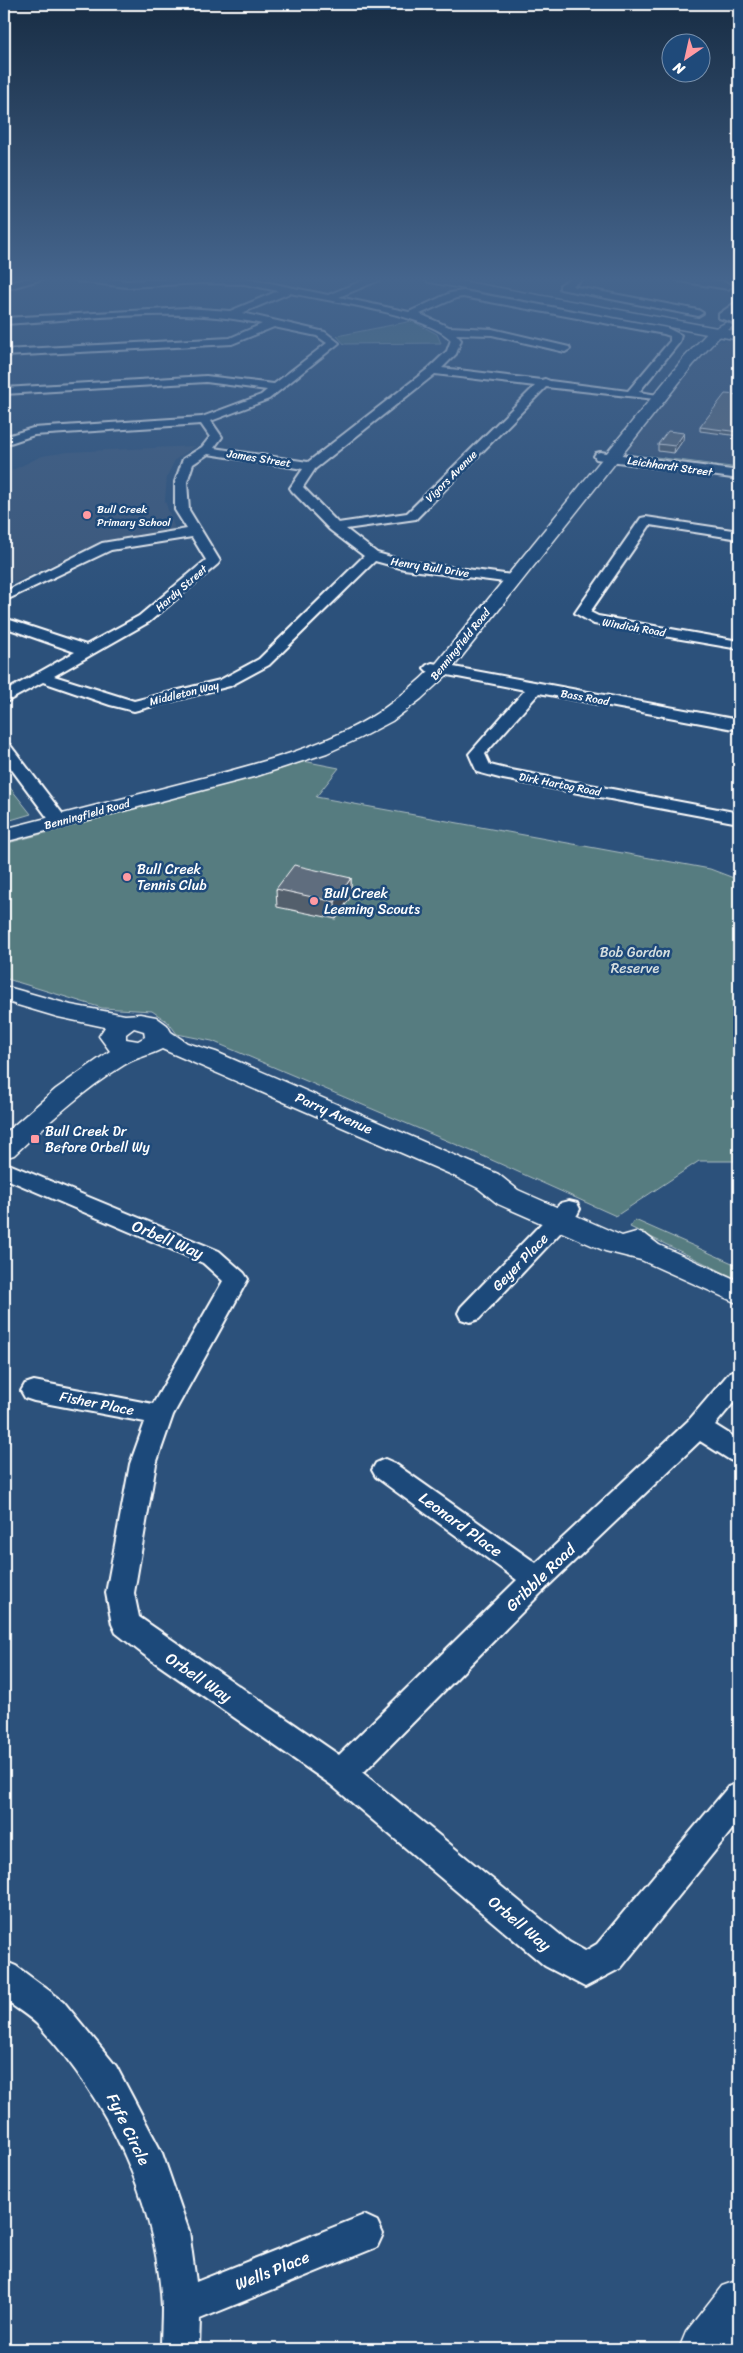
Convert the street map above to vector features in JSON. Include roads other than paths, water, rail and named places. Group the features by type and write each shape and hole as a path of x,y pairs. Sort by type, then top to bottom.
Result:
{"main road":[{"name":"Benningfield Road","path":"655,397 661,388"},
{"name":"Benningfield Road","path":"4,828 56,818 268,767 320,748 386,716 424,688 436,669 507,578 664,388"},
{"name":"Benningfield Road","path":"4,836 56,818"},
{"name":"Parry Avenue","path":"4,993 67,1012 134,1043 207,1058 329,1110 488,1182 508,1197 564,1214 615,1244 649,1252 739,1293"},
{"path":"4,1149 44,1113 134,1043"},
{"path":"703,2349 739,2303"}],"street":[{"path":"4,391 54,388"},
{"path":"4,441 33,432 204,420 265,397 276,388"},
{"name":"Henry Bull Drive","path":"410,388 311,466 296,488 335,527 372,556 404,565 507,578"},
{"name":"Vigors Avenue","path":"335,527 410,516 539,388"},
{"path":"587,388 655,397"},
{"path":"631,394 636,388"},
{"path":"204,420 216,437 206,450"},
{"name":"James Street","path":"206,450 311,466"},
{"name":"Hardy Street","path":"4,698 144,619 213,561 182,510 180,482 187,462 206,450"},
{"name":"Leichhardt Street","path":"605,457 739,475"},
{"name":"Windich Road","path":"739,535 646,521 582,613 594,620 739,645"},
{"path":"4,597 107,546 196,532"},
{"name":"Middleton Way","path":"42,677 116,702 134,706 225,683 264,662 372,556"},
{"path":"4,622 88,651"},
{"name":"Bass Road","path":"436,669 739,725"},
{"name":"Dirk Hartog Road","path":"536,688 477,754 483,768 739,818"},
{"path":"4,748 56,818"},
{"name":"Orbell Way","path":"4,1169 211,1257 236,1279 160,1415 143,1464 120,1593 126,1624 153,1646 341,1774 557,1954 585,1970 609,1956 739,1797"},
{"name":"Geyer Place","path":"470,1314 564,1214"},
{"name":"Gribble Road","path":"341,1774 537,1579 698,1427 739,1379"},
{"name":"Fisher Place","path":"34,1391 160,1415"},
{"path":"698,1427 739,1453"},
{"name":"Leonard Place","path":"385,1470 537,1579"},
{"name":"Fyfe Circle","path":"4,1978 51,2013 104,2078 144,2153 170,2231 181,2307 180,2349"},
{"name":"Wells Place","path":"181,2307 364,2234"}],"place":[{"name":"Bull Creek Primary School","path":"87,515"},
{"name":"Bull Creek Tennis Club","path":"127,877"},
{"name":"Bull Creek Leeming Scouts","path":"314,901"},
{"name":"Bull Creek Dr Before Orbell Wy","path":"35,1139"}],"park label":[{"name":"Bob Gordon Reserve","path":"635,960"}]}
